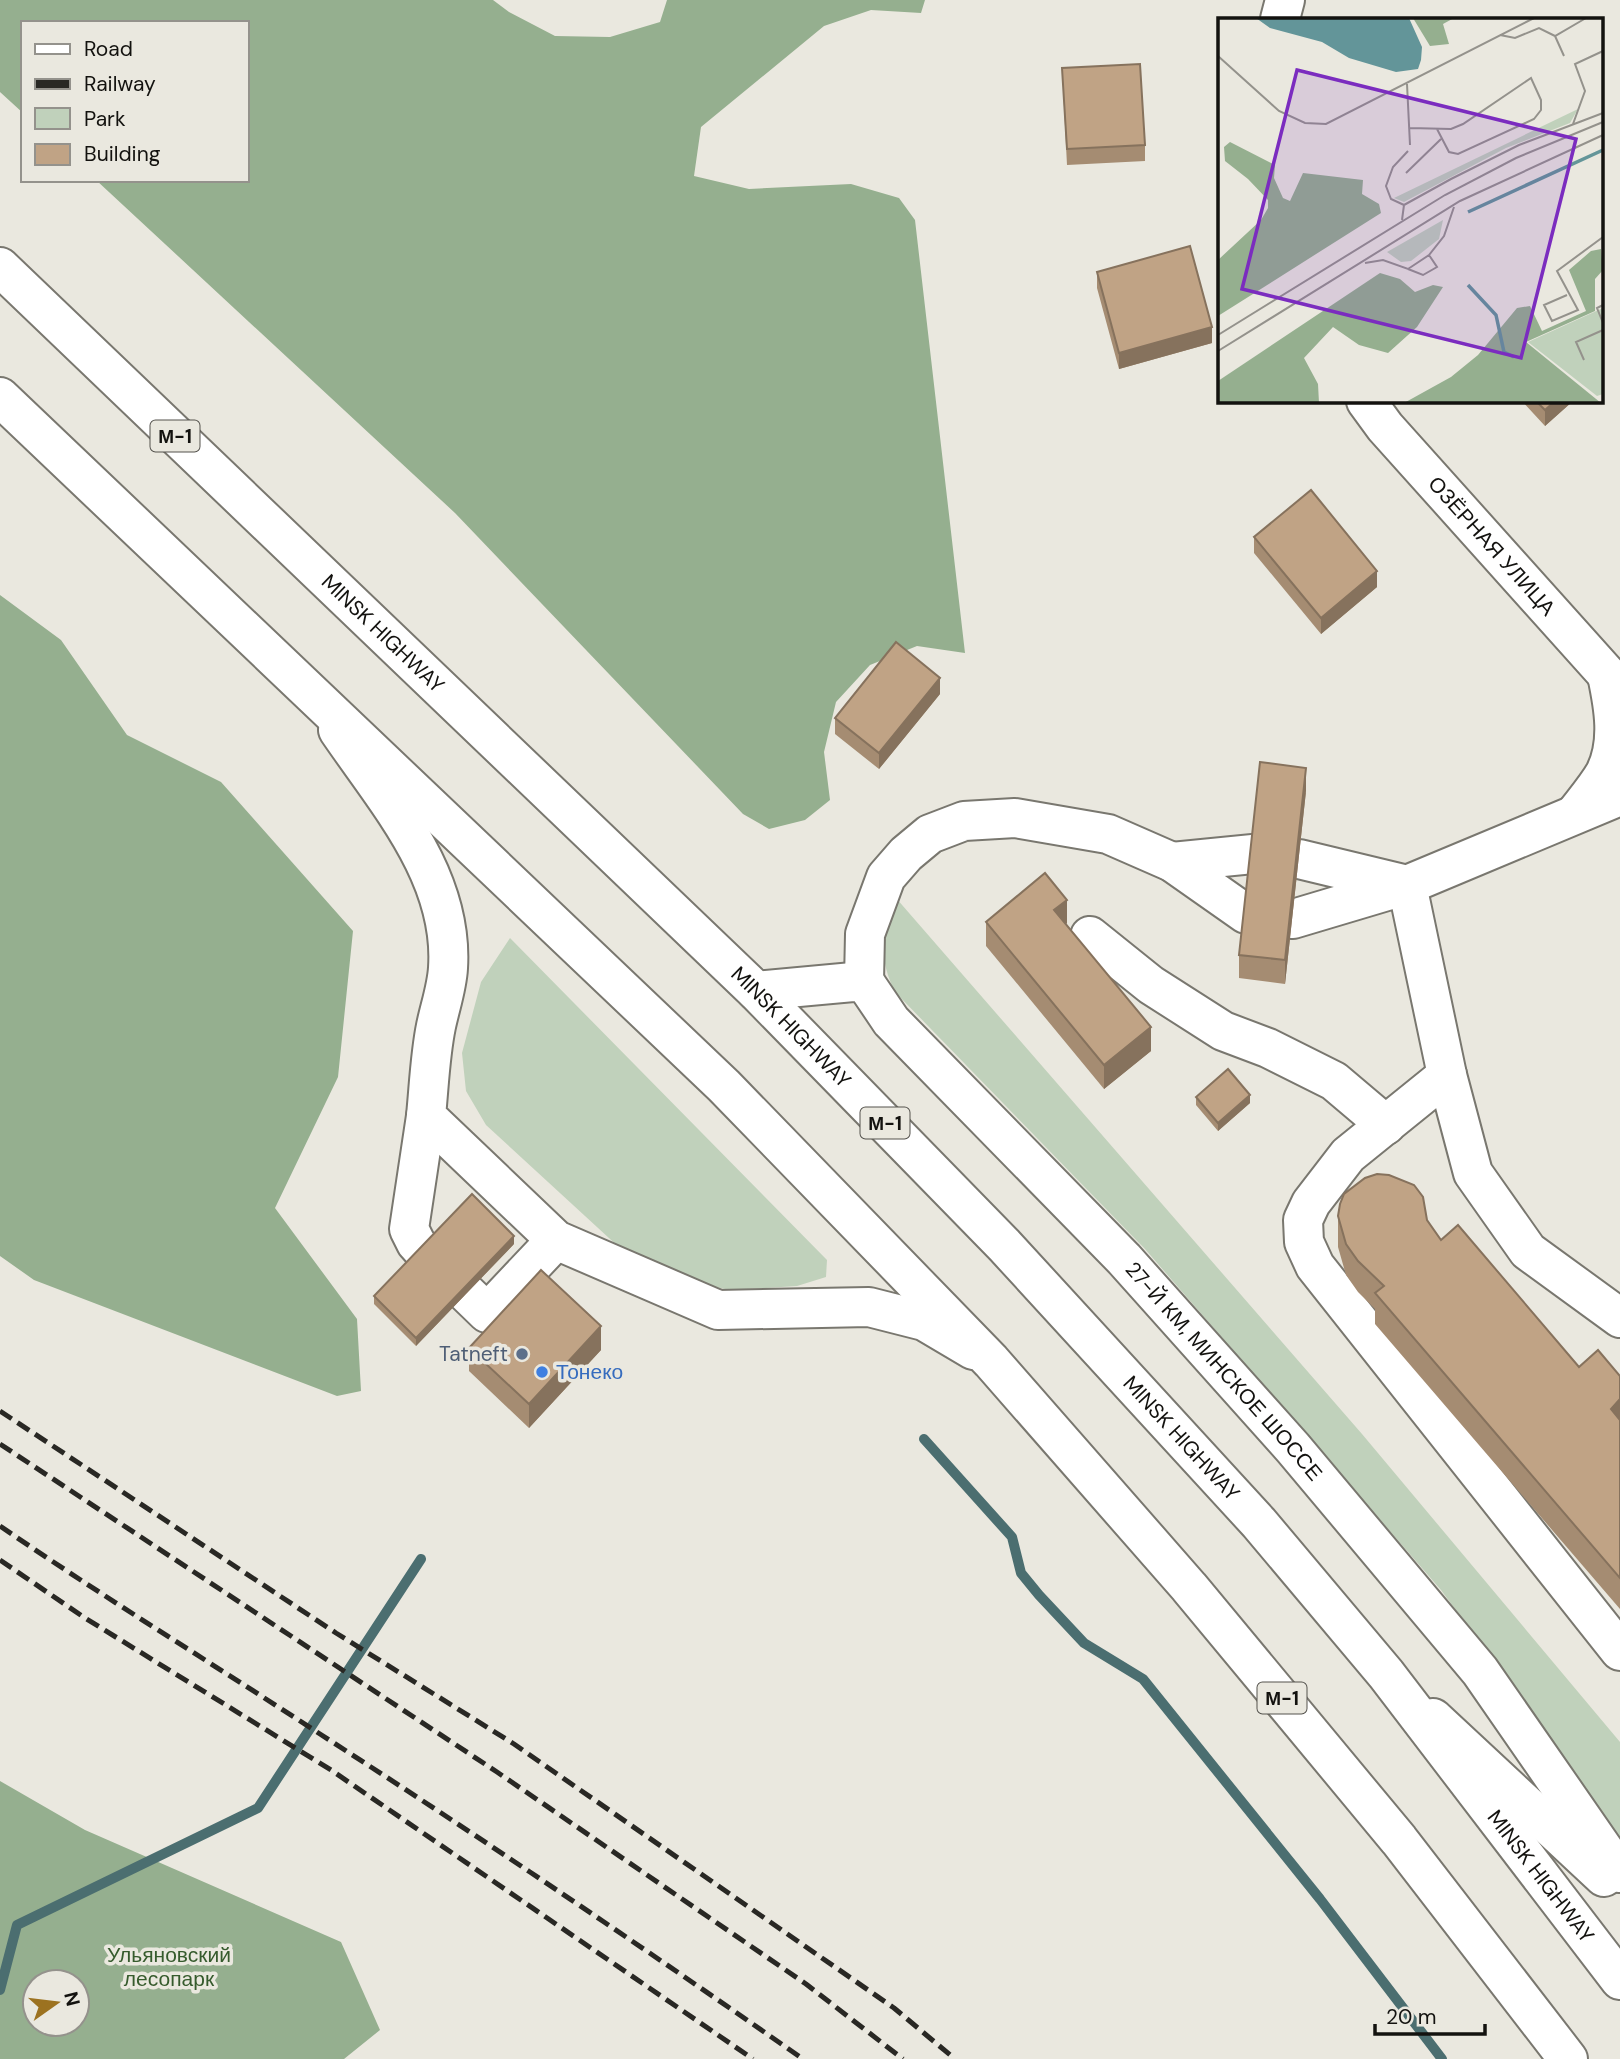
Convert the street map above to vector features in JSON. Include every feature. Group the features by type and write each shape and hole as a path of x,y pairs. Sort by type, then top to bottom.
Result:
{"main road":[{"path":"1280,18 1285,0"},
{"name":"MINSK HIGHWAY","path":"0,267 756,991 1004,1245 1259,1523 1386,1674 1620,1980"},
{"name":"М-1","path":"0,397 724,1086 991,1361 1189,1587 1391,1829 1567,2059"},
{"name":"ОЗЁРНАЯ УЛИЦА","path":"1367,402 1385,427 1614,682"},
{"path":"1575,814 1605,773 1615,745 1614,682"},
{"path":"313,694 418,847 437,887 447,927 448,969 435,1029 426,1116 409,1229 424,1252 487,1313 556,1240"},
{"path":"1293,919 1407,885 1620,796"},
{"path":"756,991 864,981 865,934 886,877 906,854 930,834 964,821 1015,818 1108,834 1172,862 1246,914"},
{"path":"1172,862 1253,854"},
{"path":"1299,859 1407,885"},
{"path":"1407,885 1447,1075 1473,1173 1528,1251 1620,1318"},
{"path":"1090,936 1152,985 1223,1031 1268,1048 1334,1081 1386,1125"},
{"name":"27-Й КМ, МИНСКОЕ ШОССЕ","path":"864,981 891,1021 1124,1259 1293,1448 1479,1671 1620,1873"},
{"path":"1447,1075 1348,1155 1311,1203 1303,1220 1304,1242 1315,1266 1620,1651"},
{"path":"426,1116 556,1240 718,1310 869,1307 924,1321 991,1361"},
{"path":"1386,1674 1620,1894"}],"green space":[{"path":"0,0 493,0 509,12 555,36 610,37 660,22 667,0 925,0 921,13 871,10 824,26 701,127 694,176 749,189 851,184 899,198 915,220 965,653 917,646 870,665 836,702 824,752 830,800 805,820 769,829 743,814 455,513 98,182 248,182 248,21 21,21 21,111 0,92"},
{"path":"0,595 61,640 127,735 221,782 353,931 338,1077 275,1208 357,1319 361,1391 337,1396 34,1280 0,1256"},
{"path":"896,898 1362,1434 1620,1742 1620,1841 1564,1757 1441,1590 1145,1249 895,992 886,967 884,945"},
{"path":"510,938 827,1260 826,1277 797,1286 732,1290 687,1283 622,1250 486,1125 466,1091 462,1053 481,982"},
{"name":"Ульяновский лесопарк","path":"0,1781 85,1830 341,1942 380,2030 344,2059 0,2059"}],"building":[{"path":"1140,64 1145,145 1067,149 1062,68"},
{"path":"1190,246 1212,327 1119,353 1097,272"},
{"path":"1537,402 1554,402 1545,410"},
{"path":"1311,490 1377,571 1321,618 1254,537"},
{"path":"896,642 940,678 879,753 835,718"},
{"path":"1260,762 1306,768 1285,960 1239,955"},
{"path":"1045,873 1067,900 1054,910 1151,1027 1104,1065 986,922"},
{"path":"1228,1069 1250,1095 1218,1123 1196,1097"},
{"path":"1377,1174 1389,1175 1414,1185 1423,1197 1427,1220 1441,1240 1458,1225 1579,1367 1598,1350 1620,1376 1620,1399 1611,1409 1620,1420 1620,1578 1375,1293 1384,1286 1358,1261 1346,1244 1338,1216 1344,1194 1365,1178"},
{"path":"472,1194 514,1236 416,1338 374,1296"},
{"path":"541,1270 601,1326 529,1404 469,1348"}],"waterway":[{"path":"924,1439 1012,1537 1021,1573 1039,1595 1084,1643 1143,1679 1320,1899 1442,2059"},
{"path":"0,1990 17,1925 258,1808 421,1559"}],"railway":[{"path":"0,1411 336,1633 514,1744 894,2008 955,2059"},
{"path":"0,1444 497,1772 806,1984 903,2059"},
{"path":"0,1526 503,1854 803,2059"},
{"path":"0,1560 85,1618 331,1770 753,2059"}],"place":[{"name":"Tatneft","path":"522,1354"},
{"name":"Тонеко","path":"542,1372"}]}
